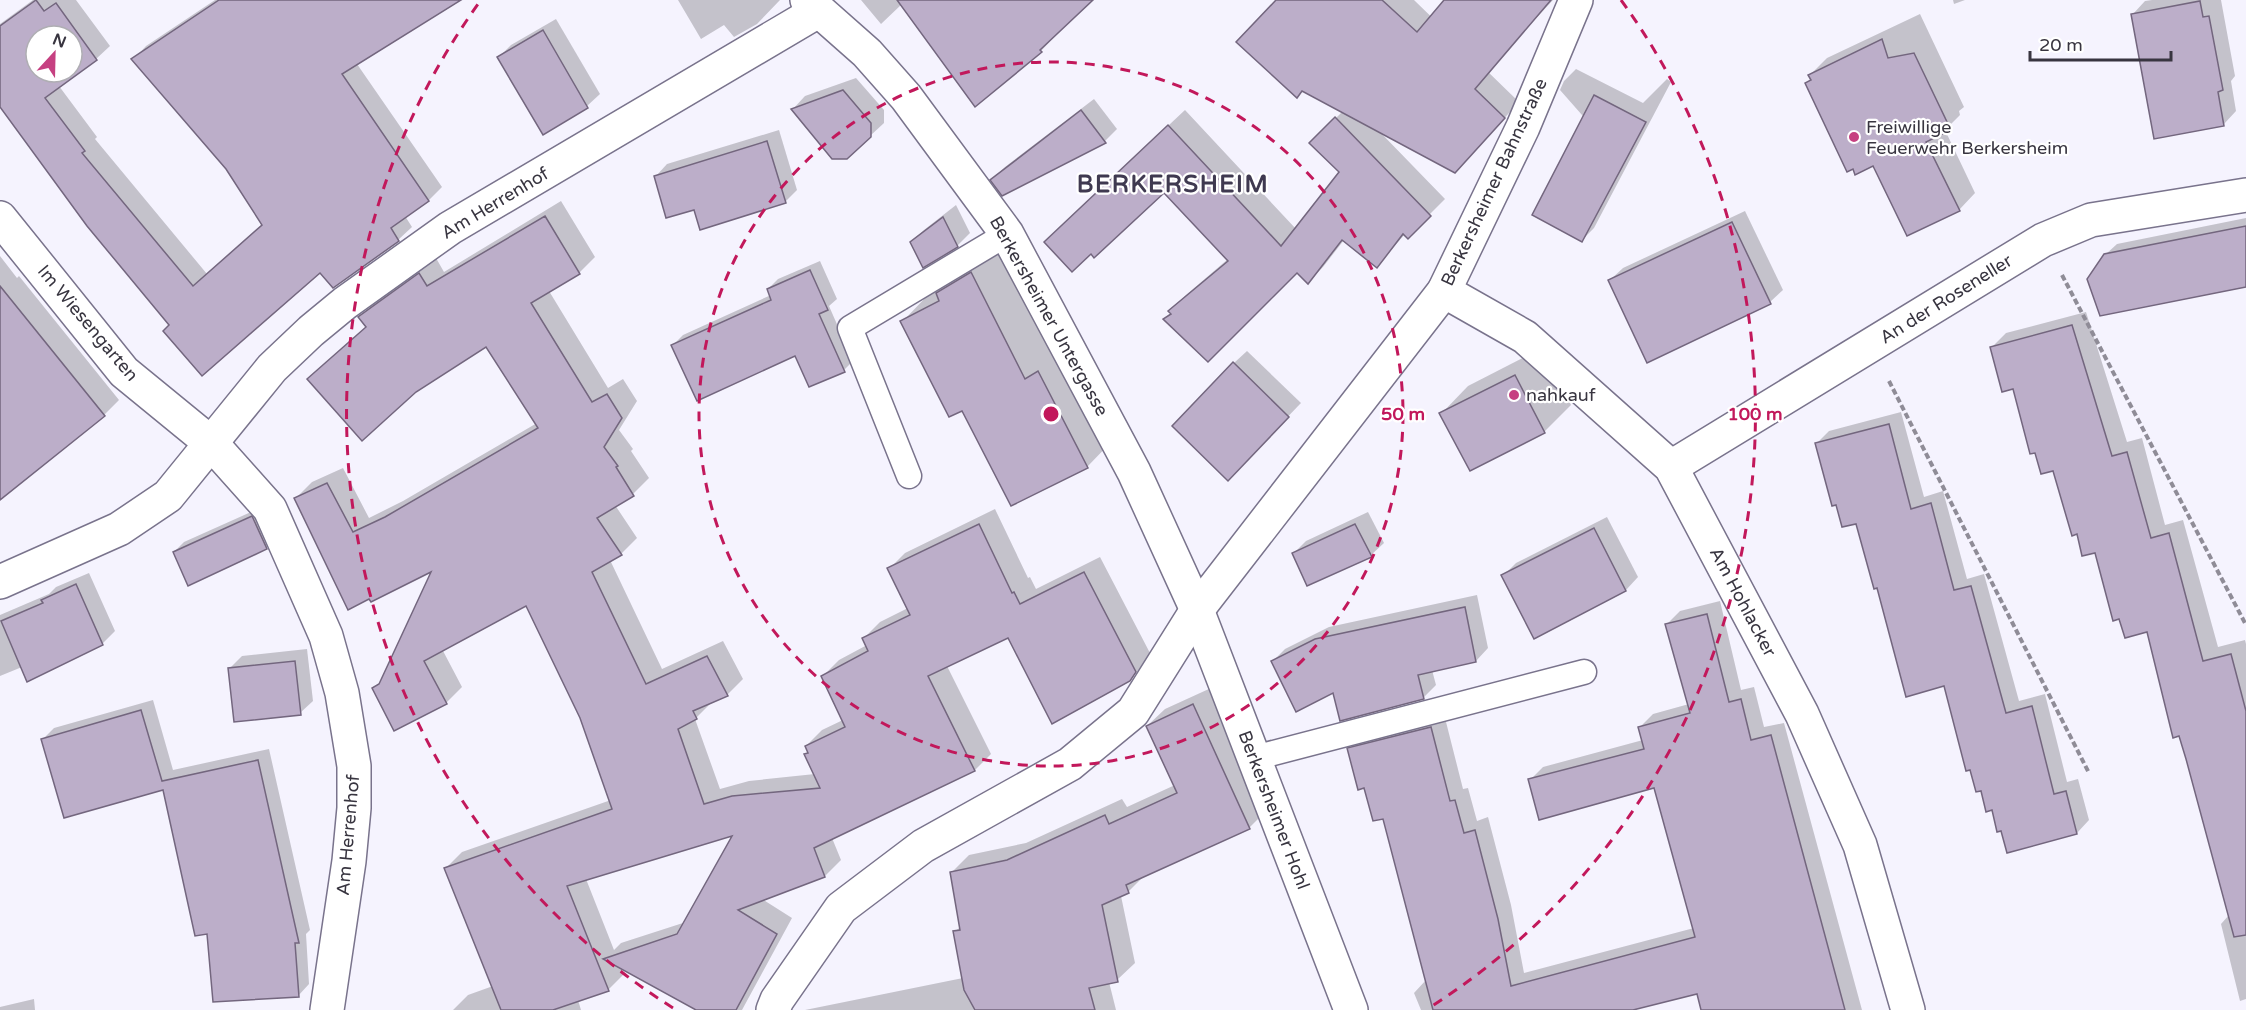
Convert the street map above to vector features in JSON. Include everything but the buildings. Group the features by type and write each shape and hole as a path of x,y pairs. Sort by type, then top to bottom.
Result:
{"street":[{"name":"Berkersheimer Bahnstraße","path":"773,1010 777,1000 841,908 923,846 1070,764 1133,712 1197,610 1444,291 1523,127 1576,0"},
{"name":"Berkersheimer Untergasse","path":"812,6 867,53 906,97 1007,234 1134,472 1197,610"},
{"name":"Am Herrenhof","path":"0,582 119,529 168,496 272,368 311,331 364,289 450,228 812,6"},
{"name":"An der Roseneller","path":"1671,467 2043,240 2091,220 2246,195"},
{"name":"Im Wiesengarten","path":"0,218 124,372 212,444"},
{"name":"Am Hohlacker","path":"1444,291 1524,336 1671,467 1802,714 1856,835 1908,1010"},
{"name":"Am Herrenhof","path":"212,444 270,509 326,636 342,693 354,766 354,808 349,861 327,1010"},
{"name":"Berkersheimer Hohl","path":"1197,610 1351,1010"}],"lane":[{"path":"909,476 850,328 1007,234"},
{"path":"1254,758 1584,672"}],"path":[{"path":"2043,240 2246,625"},
{"path":"1871,345 2089,773"}],"place":[{"name":"Freiwillige Feuerwehr Berkersheim","path":"1854,137"},
{"name":"nahkauf","path":"1514,395"}],"district":[{"name":"BERKERSHEIM","path":"1173,184"}]}
